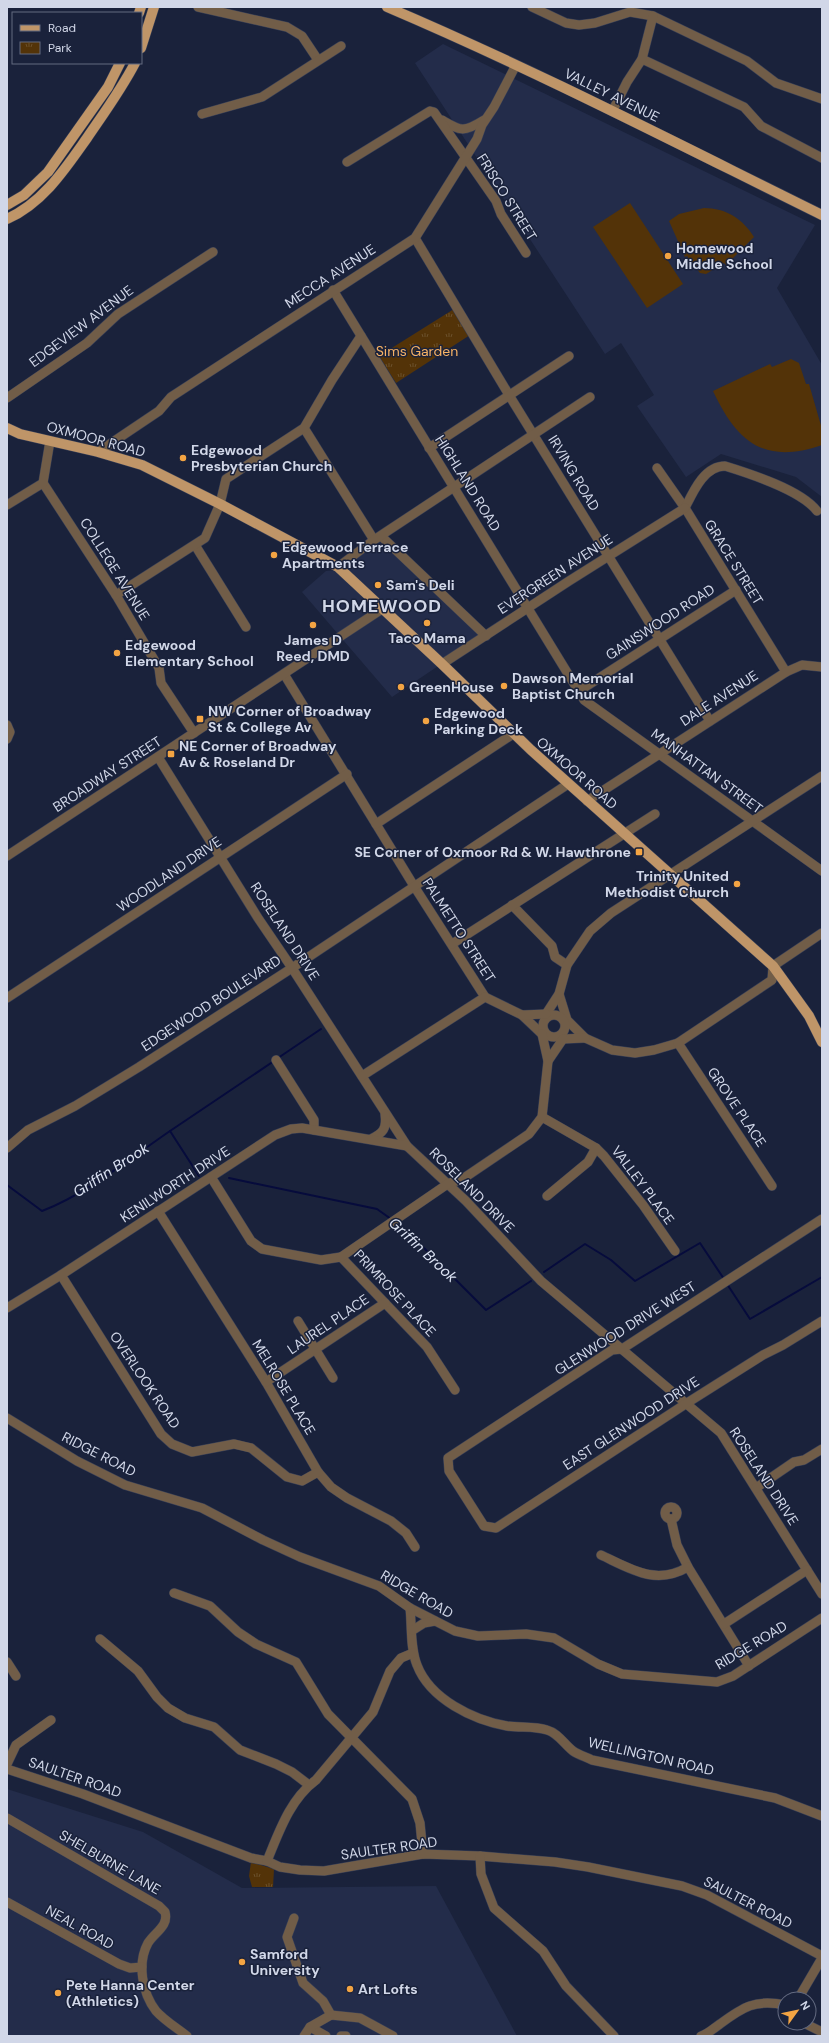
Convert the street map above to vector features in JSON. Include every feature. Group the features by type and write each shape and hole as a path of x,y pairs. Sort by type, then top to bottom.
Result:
{"main road":[{"path":"142,45 154,7"},
{"name":"VALLEY AVENUE","path":"387,7 463,39 613,110 822,215"},
{"path":"7,205 24,195 48,172 108,87 120,64"},
{"path":"7,219 32,205 58,178 110,106 134,64"},
{"name":"OXMOOR ROAD","path":"7,428 20,434 98,452 142,466 220,504 338,567 568,784 773,966 808,1016 822,1042"}],"street":[{"path":"198,7 287,26 302,36 318,60"},
{"path":"532,7 566,23 579,25 595,23 630,12 654,16 747,61 776,83 822,99"},
{"path":"613,110 627,82 642,59 654,16"},
{"path":"202,114 262,97 341,46"},
{"path":"642,59 744,108 761,126 822,158"},
{"name":"MECCA AVENUE","path":"98,452 159,411 171,397 333,290 415,238 429,218 473,145 516,65"},
{"path":"347,162 427,111 434,112 442,121 465,150 465,156"},
{"path":"442,121 451,127 462,129 471,128 486,119"},
{"name":"FRISCO STREET","path":"465,156 496,201 501,214 526,253"},
{"name":"IRVING ROAD","path":"415,238 509,395 710,721"},
{"name":"EDGEVIEW AVENUE","path":"7,398 86,343 118,314 213,252"},
{"name":"HIGHLAND ROAD","path":"333,290 578,691"},
{"path":"116,595 205,538 220,504 226,479 304,428 332,380 361,336"},
{"path":"429,448 569,356"},
{"path":"338,567 378,538 590,397"},
{"path":"304,428 378,538 486,636"},
{"path":"7,505 43,483 50,441"},
{"path":"684,508 693,491 710,470 717,466 725,466 800,495 811,503 816,511"},
{"name":"GRACE STREET","path":"657,468 736,590 786,672"},
{"name":"COLLEGE AVENUE","path":"43,483 116,595 159,668 161,683 194,733"},
{"name":"EVERGREEN AVENUE","path":"442,664 528,607 684,508"},
{"path":"196,544 246,627"},
{"name":"GAINSWOOD ROAD","path":"578,691 736,590"},
{"name":"BROADWAY STREET","path":"7,856 382,609"},
{"name":"DALE AVENUE","path":"587,801 786,672 802,665 822,667"},
{"name":"PALMETTO STREET","path":"284,674 347,774 414,886 486,997"},
{"name":"MANHATTAN STREET","path":"578,691 584,700 822,871"},
{"path":"7,725 10,732 7,739"},
{"path":"376,824 514,734"},
{"name":"ROSELAND DRIVE","path":"158,757 258,918 407,1146 449,1184 541,1281 721,1433 822,1594"},
{"name":"WOODLAND DRIVE","path":"7,998 347,774"},
{"path":"341,1256 449,1184 461,1180 529,1134 542,1117 548,1061 543,1025 559,994 568,965 590,931 611,913 822,776"},
{"name":"EDGEWOOD BOULEVARD","path":"7,1148 28,1130 81,1102 292,968 568,784"},
{"path":"452,944 655,814"},
{"path":"512,905 552,946 555,957 568,965"},
{"path":"522,1015 556,1015 566,1021 585,1038 612,1050 635,1053 654,1050 678,1043 772,980 773,966 822,933"},
{"path":"548,1061 565,1029 566,1021 559,994"},
{"path":"362,1076 486,997 522,1015 543,1033 554,1037 585,1038"},
{"name":"GROVE PLACE","path":"678,1043 772,1186"},
{"path":"276,1060 314,1120 314,1130"},
{"path":"371,1138 381,1134 385,1129 385,1113"},
{"name":"VALLEY PLACE","path":"542,1117 596,1148 604,1156 643,1205 675,1251"},
{"name":"KENILWORTH DRIVE","path":"7,1308 61,1275 275,1135 291,1129 314,1130 371,1138 407,1146"},
{"path":"547,1196 588,1162 596,1148"},
{"name":"PRIMROSE PLACE","path":"211,1177 251,1241 262,1249 320,1260 341,1256 426,1347 455,1390"},
{"name":"MELROSE PLACE","path":"158,1211 266,1382 318,1472 331,1486 347,1498 391,1521 406,1534 415,1547"},
{"name":"GLENWOOD DRIVE WEST","path":"448,1465 448,1458 612,1350 622,1349 822,1219"},
{"name":"OVERLOOK ROAD","path":"61,1275 161,1434 172,1444 192,1452 234,1444 251,1448 287,1477 302,1481 318,1472"},
{"name":"LAUREL PLACE","path":"266,1382 385,1303"},
{"path":"298,1321 333,1378"},
{"name":"EAST GLENWOOD DRIVE","path":"448,1465 449,1471 484,1526 496,1528 687,1403 763,1355 783,1346 822,1321"},
{"name":"RIDGE ROAD","path":"7,1418 77,1461 125,1485 202,1508 300,1558 379,1586 410,1608 455,1631 478,1636 526,1634 554,1638 598,1664 622,1674 717,1682 733,1676 822,1618"},
{"path":"756,1488 794,1462 804,1460 822,1449"},
{"path":"671,1519 678,1545 688,1567 749,1666"},
{"path":"601,1556 639,1573 663,1576 676,1574 688,1567"},
{"path":"724,1624 807,1570"},
{"path":"174,1593 210,1606 238,1632 256,1644 296,1662 328,1714 405,1790 412,1799 420,1823 423,1854"},
{"name":"WELLINGTON ROAD","path":"410,1608 413,1630 413,1653 416,1665 425,1681 437,1694 479,1718 509,1726 548,1730 573,1751 592,1760 775,1798 822,1816"},
{"path":"413,1630 424,1623 435,1621"},
{"path":"100,1639 138,1671 168,1708 185,1718 214,1727 240,1750 292,1772 309,1785"},
{"path":"267,1861 282,1825 295,1802 309,1785 316,1780 373,1712 390,1670 401,1658 413,1653"},
{"path":"7,1662 16,1676"},
{"path":"7,1764 16,1745 51,1720"},
{"name":"SAULTER ROAD","path":"7,1769 83,1794 251,1858 267,1861 280,1867 324,1871 423,1854 480,1856 555,1862 682,1886 732,1907 822,1957"},
{"name":"SHELBURNE LANE","path":"7,1818 159,1906 165,1912 164,1924 149,1942 143,1955 142,1967"},
{"path":"480,1856 481,1874 494,1908 543,1951 566,1986 614,2036"},
{"name":"NEAL ROAD","path":"7,1902 119,1964 130,1968 142,1967"},
{"path":"294,1918 287,1933 287,1937 303,1983 323,2001 331,2015"},
{"path":"803,1991 822,1957"},
{"path":"142,1967 146,1991 155,2010 165,2020 187,2036"},
{"path":"702,2036 742,2008 754,2004 771,2002 777,2003"},
{"path":"304,2036 310,2027 331,2015 360,2018 393,2036"},
{"path":"310,2027 326,2036"},
{"path":"341,2036 346,2036"}],"shaded area":[{"name":"Homewood Middle School","path":"443,44 815,225 777,288 822,365 822,497 796,477 721,454 686,477 637,406 654,395 621,343 605,354 415,63"},
{"path":"381,538 483,636 392,697 302,592 326,571 337,570"},
{"name":"Samford University","path":"7,1789 143,1832 242,1888 436,1886 517,2036 7,2036"}],"green space":[{"path":"630,203 683,284 647,308 593,227"},
{"path":"704,208 727,212 745,225 754,237 726,265 724,263 706,274 700,273 687,256 685,257 669,221 679,214"},
{"name":"Sims Garden","path":"454,309 470,335 396,383 379,356"},
{"path":"791,359 799,363 806,384 809,384 822,429 822,445 802,451 784,452 768,450 755,445 743,436 732,424 722,409 713,391 770,364 772,367"},
{"path":"251,1862 274,1869 273,1887 252,1887 249,1876"}],"waterway":[{"path":"278,1058 321,1029"},
{"path":"170,1131 274,1061"},
{"name":"Griffin Brook","path":"7,1185 42,1211 76,1195 124,1164 170,1131 199,1176"},
{"name":"Griffin Brook","path":"229,1178 377,1209 391,1219"},
{"name":"Griffin Brook","path":"396,1223 406,1230 486,1310 531,1281"},
{"name":"Griffin Brook","path":"544,1272 585,1244 611,1260 635,1281 700,1243 724,1279"},
{"name":"Griffin Brook","path":"727,1284 750,1319 822,1277"}],"place":[{"name":"Homewood Middle School","path":"668,256"},
{"name":"Edgewood Presbyterian Church","path":"183,458"},
{"name":"Edgewood Terrace Apartments","path":"274,555"},
{"name":"Sam's Deli","path":"378,585"},
{"name":"Taco Mama","path":"427,623"},
{"name":"James D Reed, DMD","path":"313,625"},
{"name":"Edgewood Elementary School","path":"117,653"},
{"name":"Dawson Memorial Baptist Church","path":"504,686"},
{"name":"GreenHouse","path":"401,687"},
{"name":"NW Corner of Broadway St & College Av","path":"200,719"},
{"name":"Edgewood Parking Deck","path":"426,721"},
{"name":"NE Corner of Broadway Av & Roseland Dr","path":"171,754"},
{"name":"SE Corner of Oxmoor Rd & W. Hawthrone","path":"639,852"},
{"name":"Trinity United Methodist Church","path":"737,884"},
{"name":"Samford University","path":"242,1962"},
{"name":"Art Lofts","path":"350,1989"},
{"name":"Pete Hanna Center (Athletics)","path":"58,1993"}],"district":[{"name":"HOMEWOOD","path":"382,606"}]}
